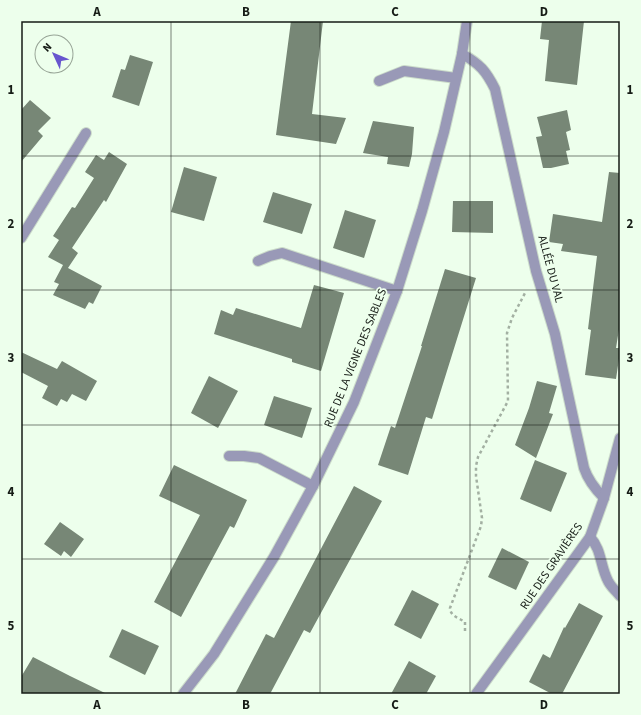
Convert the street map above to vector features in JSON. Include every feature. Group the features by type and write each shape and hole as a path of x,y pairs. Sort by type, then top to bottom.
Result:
{"street":[{"name":"RUE DE LA VIGNE DES SABLES","path":"183,694 214,654 270,564 313,486 354,402 397,291 442,139 462,54 467,21"},
{"name":"ALLÉE DU VAL","path":"462,54 476,62 488,76 495,89 539,279 556,334 586,476 604,498"},
{"path":"379,81 404,71 456,78"},
{"path":"21,238 86,133"},
{"path":"258,261 282,253 397,291"},
{"name":"RUE DES GRAVIÈRES","path":"476,694 590,537 604,498 620,438"},
{"path":"229,456 259,458 313,486"},
{"path":"590,537 600,553 607,580 620,596"}],"path":[{"path":"465,631 465,622 452,615 450,608 481,526 482,518 476,466 478,457 508,401 507,333 512,318 527,288 531,283 539,279"}],"building":[{"path":"291,21 323,21 312,114 346,118 336,144 276,135"},
{"path":"542,21 584,21 577,85 545,81 549,40 540,39"},
{"path":"130,55 153,62 139,106 112,97 121,69 125,70"},
{"path":"30,100 51,118 38,131 43,136 21,162 21,110"},
{"path":"567,110 571,130 566,132 570,150 566,151 569,164 551,168 543,168 536,137 542,136 537,117"},
{"path":"373,121 414,127 412,154 409,167 387,164 388,157 363,153"},
{"path":"109,152 127,164 106,202 104,200 72,248 78,253 68,268 102,286 93,304 89,302 85,309 53,295 59,284 54,282 63,265 48,257 59,240 53,236 72,207 75,208 94,178 85,172 96,155 104,160"},
{"path":"184,167 217,177 204,221 171,212"},
{"path":"609,172 620,173 620,323 616,348 620,348 620,352 616,379 585,375 591,330 588,329 597,256 561,251 563,244 549,242 553,214 602,222"},
{"path":"273,192 312,204 302,234 263,222"},
{"path":"453,201 493,201 493,233 452,232"},
{"path":"345,210 376,220 364,258 333,248"},
{"path":"445,269 476,278 432,419 426,417 408,475 378,465 391,426 395,428"},
{"path":"314,285 344,293 321,371 292,362 292,359 214,334 221,310 233,315 236,308 301,328"},
{"path":"21,352 57,369 62,361 97,381 86,401 72,394 67,402 61,399 57,406 42,398 48,386 21,372"},
{"path":"209,376 238,391 218,428 191,413"},
{"path":"537,381 557,386 549,413 553,414 536,458 515,445 529,408"},
{"path":"274,396 312,408 302,438 264,425"},
{"path":"535,460 567,473 551,512 520,499"},
{"path":"174,465 247,500 234,528 230,526 181,617 154,602 200,515 159,496"},
{"path":"354,486 382,501 310,633 304,630 270,694 235,694 266,634 274,638"},
{"path":"60,522 84,539 71,557 64,551 61,556 44,544"},
{"path":"502,548 529,562 516,590 488,577"},
{"path":"412,590 439,604 421,639 394,625"},
{"path":"579,603 603,616 562,694 552,694 529,682 543,654 550,658 564,627 565,628"},
{"path":"122,629 159,646 145,675 109,657"},
{"path":"33,657 107,694 21,694 21,677"},
{"path":"409,661 436,676 426,694 391,694"}]}
